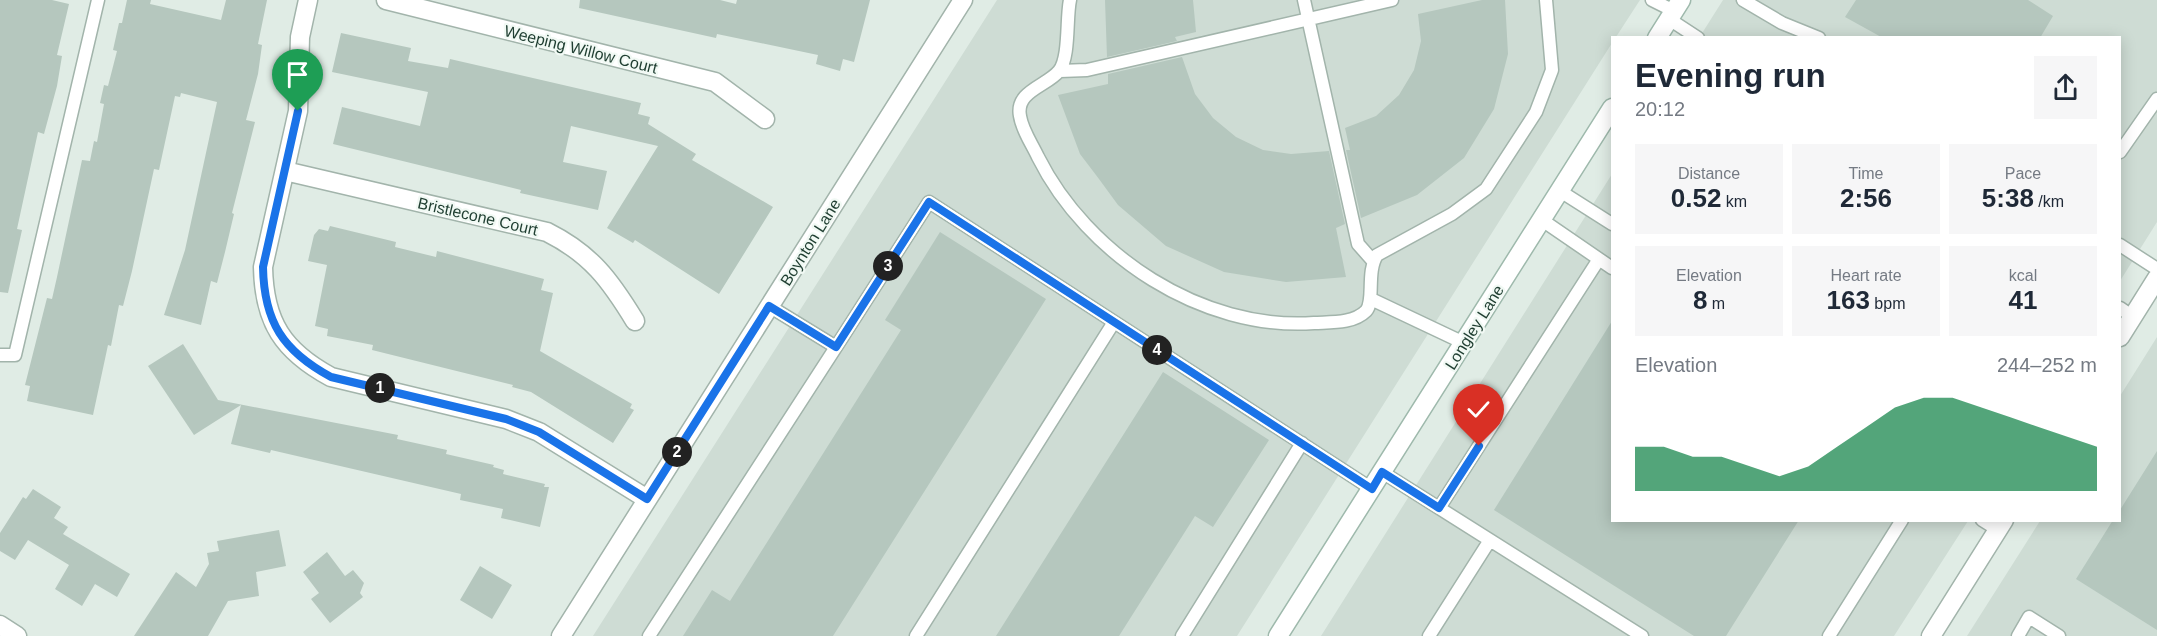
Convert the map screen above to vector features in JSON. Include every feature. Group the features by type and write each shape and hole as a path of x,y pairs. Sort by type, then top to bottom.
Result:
{"street":[{"path":"308,0 300,37 298,111 263,267 264,292 270,316 280,335 291,350 309,365 331,377 506,419 539,432 647,499"},
{"name":"Weeping Willow Court","path":"386,0 715,82 765,119"},
{"name":"Boynton Lane","path":"561,636 963,0"},
{"path":"1658,36 1674,10"},
{"name":"Longley Lane","path":"1278,636 1611,110"},
{"name":"Bristlecone Court","path":"285,171 547,232 566,242 609,278 635,321"},
{"path":"2121,334 2126,312 2157,279"},
{"path":"1931,636 2001,525"},
{"path":"0,625 17,636"}],"lane":[{"path":"0,355 15,355 98,0"},
{"path":"1060,70 1065,57 1070,0"},
{"path":"1304,0 1358,244 1373,261"},
{"path":"1392,0 1087,70 1060,70 1032,89 1022,101 1019,114 1024,129 1054,188 1094,235 1154,280 1229,315 1287,325 1349,320 1366,310 1371,299 1370,266 1377,255 1452,214 1486,189 1536,112 1552,70 1546,0"},
{"path":"1652,0 1674,10 1696,36"},
{"path":"1743,0 1782,23 1813,36"},
{"path":"2121,151 2157,99"},
{"path":"1560,191 1611,223"},
{"path":"649,636 929,202 1372,489"},
{"path":"1542,220 1611,267"},
{"path":"2121,246 2157,269"},
{"path":"1439,508 1599,259"},
{"path":"1371,299 1464,343"},
{"path":"769,306 836,347"},
{"path":"916,636 1114,322"},
{"path":"1182,636 1302,443"},
{"path":"1382,472 1642,636"},
{"path":"1829,636 1901,522"},
{"path":"1429,636 1490,540"},
{"path":"2018,636 2029,617 2059,636"}],"shaded area":[{"path":"997,0 1640,0 1617,36 1611,36 1611,45 1237,636 593,636"},
{"path":"1723,0 2157,0 2157,222 2121,279 2121,36 1700,36"},
{"path":"1611,176 1611,522 1967,522 1894,636 1321,636"},
{"path":"2157,337 2157,636 1967,636 2039,522 2121,522 2121,394"}],"building":[{"path":"0,0 52,0 69,4 57,55 62,56 57,86 44,134 38,132 17,229 22,230 8,293 0,292"},
{"path":"127,0 151,0 150,4 221,20 226,0 267,0 258,44 262,45 258,74 246,120 255,122 217,283 211,281 201,325 164,315 185,250 217,102 181,93 180,97 175,96 159,170 154,169 132,271 123,306 119,305 111,346 108,345 93,415 27,401 30,386 25,385 47,298 52,299 82,160 90,161 94,141 97,142 104,104 100,103 104,85 108,86 117,51 113,50"},
{"path":"580,0 720,0 736,4 737,0 870,0 854,62 843,59 840,71 816,64 818,55 717,34 716,38 579,8"},
{"path":"1105,0 1193,0 1196,32 1175,37 1177,41 1107,57"},
{"path":"1482,0 1505,0 1508,54 1494,109 1464,158 1417,195 1361,218 1346,150 1350,150 1345,128 1376,116 1399,95 1414,70 1421,41 1418,14"},
{"path":"1856,0 2028,0 2053,16 2041,36 1879,36 1845,17"},
{"path":"341,33 411,48 408,61 448,68 450,59 641,103 638,114 650,117 648,124 696,154 692,160 773,207 719,294 635,240 633,243 607,228 658,146 571,126 563,162 607,171 598,210 520,193 521,190 333,144 342,107 420,126 428,92 332,72"},
{"path":"1182,57 1195,94 1213,118 1236,137 1263,150 1291,154 1329,151 1345,224 1336,228 1346,277 1286,282 1224,272 1166,246 1118,205 1080,154 1058,95 1108,84 1108,74"},
{"path":"330,226 396,242 395,247 436,257 437,251 544,279 541,290 553,293 540,351 632,404 630,408 634,410 613,443 531,392 512,387 513,385 372,350 373,345 327,336 328,329 315,326 327,265 308,261 314,235 319,229 328,231"},
{"path":"940,232 1046,299 833,636 683,636 712,590 730,601 901,330 885,320"},
{"path":"1611,323 1611,522 1798,522 1726,636 1694,636 1494,510"},
{"path":"183,344 218,400 398,435 397,439 447,450 446,454 494,465 493,467 504,470 503,474 545,484 544,487 549,487 540,527 501,518 503,509 460,500 461,494 271,450 270,453 231,444 241,405 194,435 148,366"},
{"path":"1163,372 1269,440 1213,527 1195,516 1119,636 996,636"},
{"path":"2157,451 2157,630 2076,579 2112,522 2121,522 2121,508"},
{"path":"33,489 61,507 54,518 68,527 63,534 130,574 117,597 95,584 82,606 55,589 69,565 28,540 15,560 0,551 0,533 23,497 26,499"},
{"path":"279,530 286,566 256,572 259,596 228,601 208,636 134,636 176,572 196,587 209,564 207,553 219,551 217,541"},
{"path":"327,552 345,576 353,570 364,583 360,593 363,597 330,623 311,599 319,593 303,572"},
{"path":"480,566 512,585 492,619 460,600"}],"route":[{"path":"298,111 263,267 264,292 270,316 291,350 309,365 331,377 506,419 539,432 647,499 769,306 836,347 929,202 1372,489 1382,472 1439,508 1479,446"}]}
